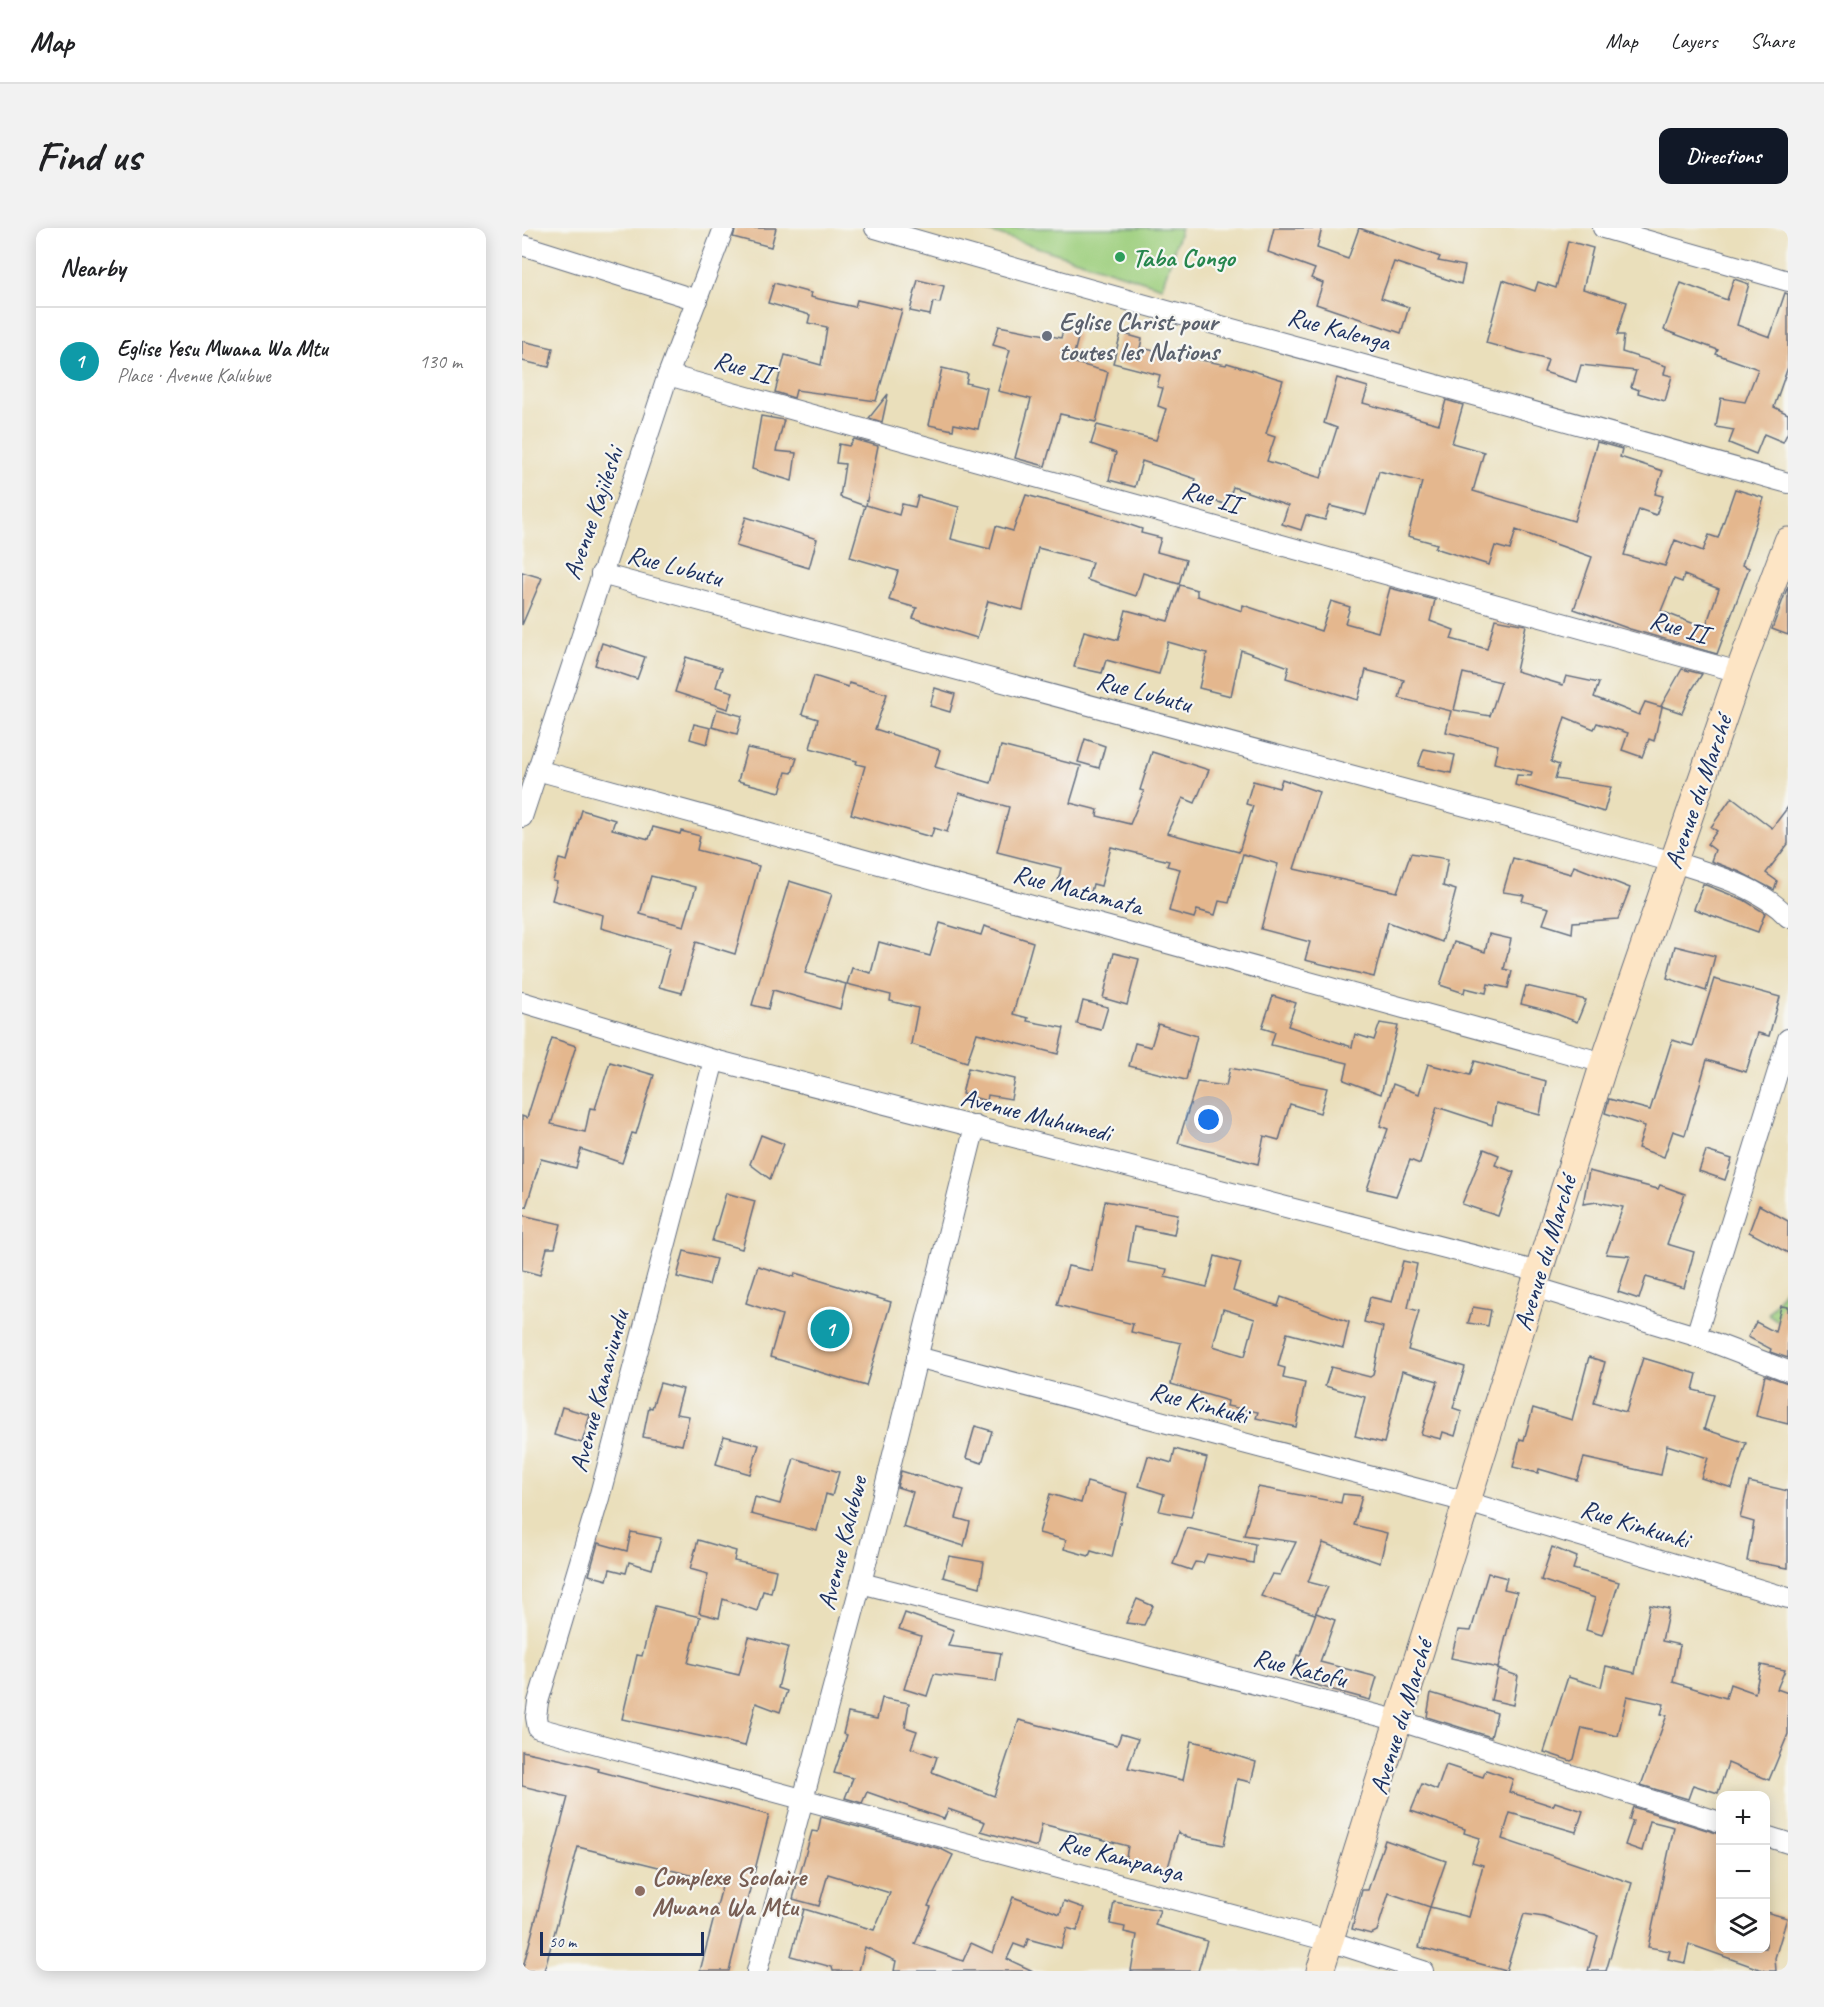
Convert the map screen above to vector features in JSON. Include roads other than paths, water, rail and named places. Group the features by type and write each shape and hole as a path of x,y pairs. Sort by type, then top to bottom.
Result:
{"street":[{"name":"Avenue Kajileshi","path":"522,817 668,375 724,228"},
{"name":"Rue Kalenga","path":"876,228 1033,274 1496,399 1788,483"},
{"path":"1603,228 1788,281"},
{"path":"522,244 697,300"},
{"name":"Rue II","path":"668,375 1739,672"},
{"name":"Avenue du Marché","path":"1320,1971 1604,1063 1739,672 1788,541"},
{"name":"Rue Lubutu","path":"601,574 1674,861 1728,879 1774,902 1788,917"},
{"name":"Rue Matamata","path":"537,770 1604,1063"},
{"name":"Avenue Muhumedi","path":"522,1002 714,1060 975,1126 1537,1280 1788,1371"},
{"path":"1696,1336 1788,1039"},
{"name":"Avenue Kanaviundu","path":"543,1731 536,1723 538,1702 599,1498 714,1060"},
{"name":"Avenue Kalubwe","path":"757,1971 861,1583 975,1126"},
{"name":"Rue Kinkuki","path":"917,1358 1467,1502"},
{"name":"Rue Kinkunki","path":"1467,1502 1788,1598"},
{"name":"Rue Katofu","path":"861,1583 1400,1721 1716,1821"},
{"name":"Rue Kampanga","path":"543,1731 1329,1941 1423,1971"},
{"path":"1770,1837 1788,1843"}],"place":[{"name":"Taba Congo","path":"1120,257"},
{"name":"Eglise Christ pour toutes les Nations","path":"1047,336"},
{"name":"Eglise Yesu Mwana Wa Mtu","path":"830,1329"},
{"name":"Complexe Scolaire Mwana Wa Mtu","path":"640,1891"}]}
